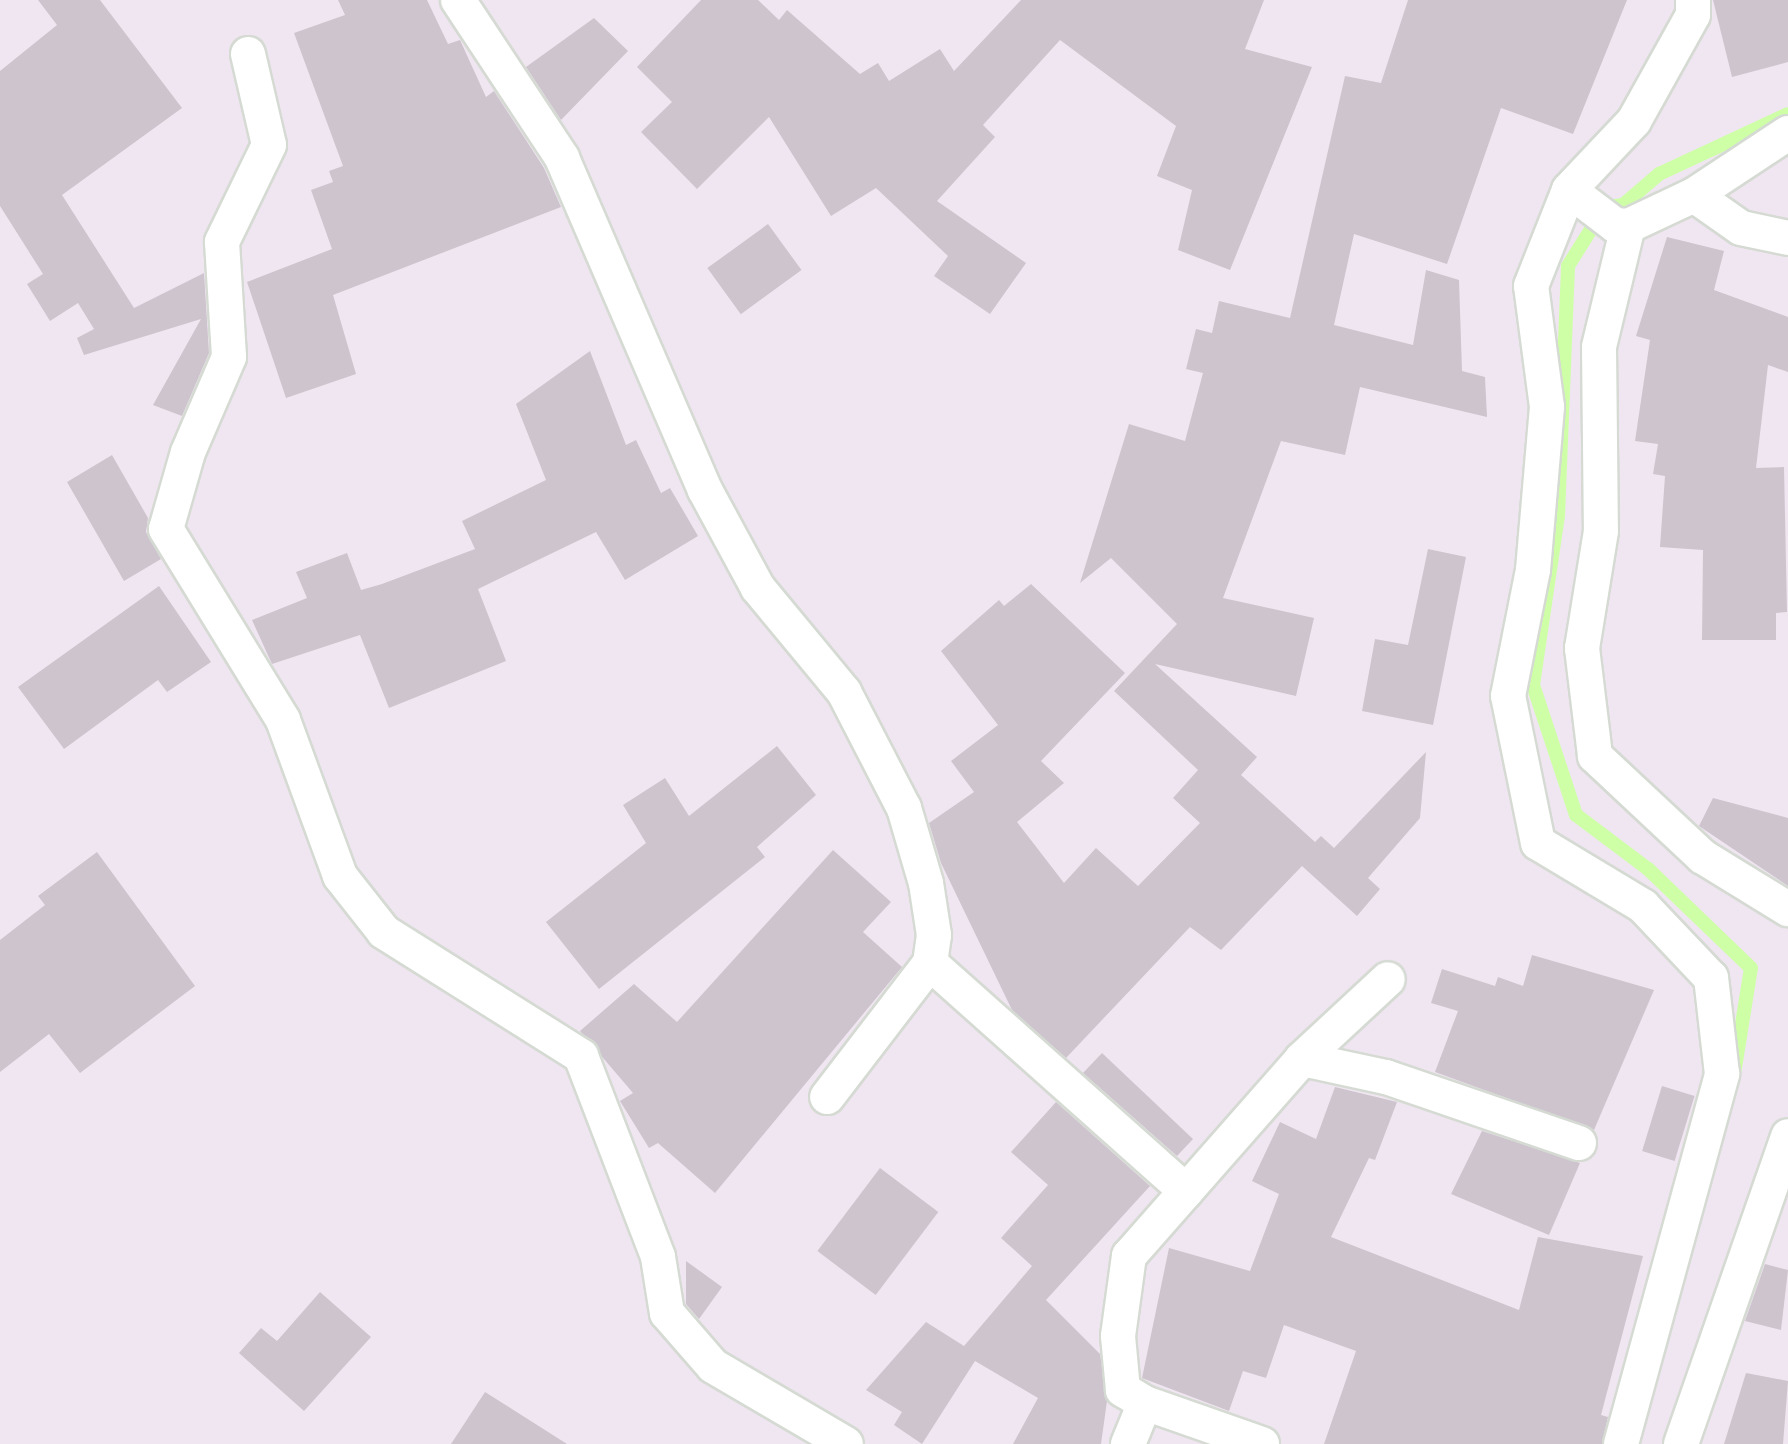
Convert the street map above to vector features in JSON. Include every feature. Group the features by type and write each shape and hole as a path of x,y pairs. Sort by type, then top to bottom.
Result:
{"street":[{"path":"458,0 562,158 705,490 758,588 844,692 904,808 926,883 934,935 930,963 827,1097"},
{"path":"1621,1444 1722,1074 1711,978 1643,906 1538,843 1508,696 1533,570 1547,407 1531,286 1576,194 1634,121 1693,15 1693,0"},
{"path":"248,54 269,145 222,242 229,357 188,452 166,529 283,720 340,876 384,932 581,1056 658,1257 667,1313 713,1366 846,1444"},
{"path":"1622,225 1694,195 1788,133"},
{"path":"1576,194 1622,225"},
{"path":"1694,195 1741,228 1788,238"},
{"path":"1622,225 1599,347 1601,531 1582,648 1595,756 1703,857 1788,909"},
{"path":"930,963 1186,1191"},
{"path":"1262,1444 1145,1403 1123,1390 1118,1336 1129,1256 1302,1059 1388,979"},
{"path":"1302,1059 1386,1077 1579,1143"},
{"path":"1681,1444 1788,1136"},
{"path":"1128,1444 1145,1403"}],"building":[{"path":"38,0 100,0 182,108 62,195 134,308 204,273 209,353 182,416 153,405 201,319 84,355 77,338 94,329 78,303 50,321 27,284 43,274 0,206 0,71 57,25"},
{"path":"338,0 427,0 448,44 460,40 486,97 494,91 544,168 561,207 333,295 356,374 286,398 247,282 332,249 311,190 333,182 329,171 343,166 294,33 345,15"},
{"path":"701,0 758,0 779,20 787,10 860,74 878,63 889,81 940,49 954,71 1021,0 1264,0 1245,49 1312,67 1230,270 1178,250 1192,190 1157,176 1176,126 1060,40 983,125 995,137 937,201 1026,263 990,314 934,276 948,256 876,188 831,216 769,117 697,189 641,132 672,102 637,67"},
{"path":"1408,0 1627,0 1573,134 1501,108 1447,264 1354,234 1334,325 1413,345 1426,270 1459,280 1462,371 1485,377 1487,417 1360,387 1345,455 1281,441 1223,598 1314,618 1296,696 1155,664 1257,757 1241,775 1315,842 1321,836 1334,848 1426,752 1420,818 1368,878 1380,889 1357,916 1302,866 1221,950 1190,927 1066,1058 1012,1010 941,863 929,823 974,792 951,761 998,725 941,651 999,600 1004,606 1031,584 1125,673 1041,761 1064,783 1017,822 1064,883 1096,848 1138,886 1200,823 1173,798 1198,770 1114,691 1177,624 1111,558 1080,583 1129,424 1185,441 1203,373 1186,369 1196,329 1212,333 1219,301 1290,318 1345,76 1381,83"},
{"path":"1713,0 1788,0 1788,62 1732,77"},
{"path":"594,18 628,51 561,120 526,67"},
{"path":"768,224 802,270 741,314 707,268"},
{"path":"1667,237 1724,251 1714,290 1788,317 1788,372 1768,365 1756,468 1784,467 1787,612 1776,613 1776,640 1702,640 1703,550 1660,547 1665,476 1653,474 1658,444 1635,441 1650,340 1636,336"},
{"path":"590,351 626,445 636,440 661,493 670,488 698,536 625,580 596,532 478,589 506,661 389,708 360,635 272,664 252,620 307,598 296,572 347,553 361,590 382,584 475,549 462,521 546,480 516,404"},
{"path":"112,455 148,518 146,532 161,559 124,581 67,482"},
{"path":"1428,549 1466,557 1433,725 1362,711 1375,639 1408,645"},
{"path":"159,586 211,662 167,692 158,680 64,749 18,687"},
{"path":"777,746 816,795 757,847 765,857 599,989 546,922 646,843 623,805 665,778 689,816"},
{"path":"1713,798 1788,818 1788,886 1699,826"},
{"path":"833,850 891,902 863,932 902,967 715,1193 658,1143 649,1148 620,1101 633,1093 580,1031 634,984 677,1022"},
{"path":"97,852 195,986 80,1073 49,1034 0,1072 0,940 45,905 38,896"},
{"path":"1532,955 1654,990 1594,1130 1435,1072 1458,1011 1431,1003 1442,969 1495,986 1498,977 1523,986"},
{"path":"1102,1053 1193,1139 1177,1156 1083,1073"},
{"path":"1662,1086 1695,1096 1675,1161 1642,1151"},
{"path":"1335,1087 1397,1102 1375,1160 1369,1158 1331,1237 1519,1310 1538,1237 1643,1256 1601,1415 1608,1417 1602,1444 1324,1444 1356,1351 1284,1325 1266,1378 1243,1371 1229,1411 1142,1378 1169,1248 1250,1271 1279,1194 1252,1181 1280,1122 1316,1139"},
{"path":"1056,1102 1150,1186 1046,1300 1100,1354 1107,1401 1101,1444 1013,1444 1038,1398 975,1361 922,1444 894,1425 902,1412 866,1390 926,1322 964,1346 1032,1266 1001,1238 1048,1185 1011,1152"},
{"path":"1482,1131 1580,1163 1549,1235 1451,1194"},
{"path":"880,1168 938,1212 876,1295 817,1251"},
{"path":"686,1261 722,1287 699,1319 686,1304"},
{"path":"1765,1264 1788,1270 1781,1330 1745,1321"},
{"path":"320,1292 371,1337 304,1411 239,1353 261,1328 277,1341"},
{"path":"1746,1373 1788,1381 1783,1444 1724,1444"},
{"path":"485,1392 567,1444 451,1444"}],"waterway":[{"path":"1734,1074 1751,968 1648,869 1576,815 1533,685 1558,516 1568,266 1605,207 1623,205 1659,174 1788,114"}]}
